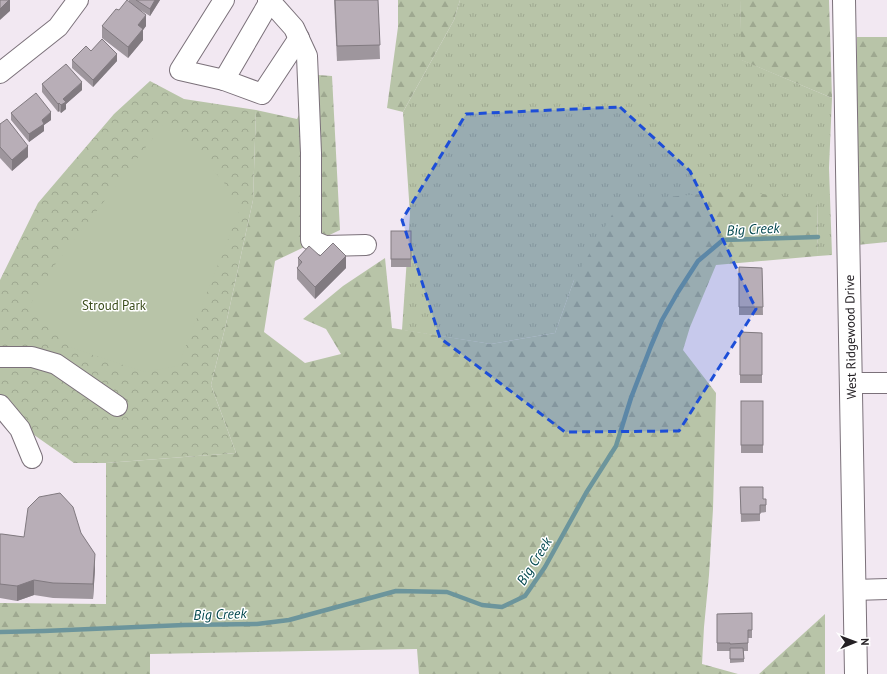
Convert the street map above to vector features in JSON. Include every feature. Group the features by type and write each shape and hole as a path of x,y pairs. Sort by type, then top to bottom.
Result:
{"main road":[{"name":"West Ridgewood Drive","path":"844,0 856,674"}],"street":[{"path":"0,73 58,27 78,0"},
{"path":"224,0 180,70 224,80 262,94 299,38"},
{"path":"224,80 269,0 294,28 307,56 311,153 311,240 325,246 366,244"},
{"path":"0,357 32,357 56,364 117,406"},
{"path":"851,384 887,383"},
{"path":"0,405 20,429 32,458"},
{"path":"854,590 887,589"}],"highlighted area":[{"path":"620,107 690,171 756,309 679,431 565,432 440,338 402,220 466,114"}],"green space":[{"path":"398,0 460,0 454,20 403,112 387,108 398,27"},
{"path":"460,0 740,0 742,60 832,98 829,168 832,255 818,256 817,200 574,280 555,333 491,344 402,330 410,214 403,112 454,20"},
{"path":"740,0 829,0 832,98 741,60"},
{"path":"857,37 887,37 887,242 857,245"},
{"path":"318,75 332,76 340,230 275,261 264,332 305,363 341,354 326,329 303,319 343,286 385,258 392,328 491,344 555,333 574,280 620,201 735,191 817,200 818,256 716,265 690,327 683,350 716,393 713,509 702,664 738,674 419,674 417,649 150,654 150,674 0,674 0,603 106,604 106,463 236,453 211,385 253,200 256,110 297,119"},
{"name":"Stroud Park","path":"150,81 184,99 256,110 253,200 211,385 236,453 106,463 74,463 0,411 0,280 38,203 114,114"},
{"path":"166,121 177,130 223,181 240,209 178,366 144,372 69,347 29,306 54,266"},
{"path":"825,614 825,674 759,674"}],"building":[{"path":"0,0 9,0 0,9"},
{"path":"127,0 146,15 138,25 143,29 128,47 102,26 116,9 119,10"},
{"path":"136,0 155,0 150,9"},
{"path":"335,0 378,0 380,45 337,46"},
{"path":"102,39 117,54 93,80 72,60 86,46 91,51"},
{"path":"66,64 82,82 63,99 66,102 61,105 59,103 58,104 42,84"},
{"path":"36,93 51,112 42,120 44,124 29,134 11,113"},
{"path":"7,119 28,146 12,160 0,147 0,124"},
{"path":"391,231 411,231 411,259 391,259"},
{"path":"333,243 346,256 315,287 297,268 302,262 298,258 309,246 320,256"},
{"path":"739,267 762,268 763,307 739,307"},
{"path":"740,332 762,333 762,375 740,375"},
{"path":"741,401 763,401 763,445 741,445"},
{"path":"740,487 763,487 763,499 766,499 766,505 760,505 760,514 741,514"},
{"path":"60,493 73,507 81,533 95,554 93,584 53,583 34,580 17,586 0,584 0,534 24,537 28,508 39,497"},
{"path":"752,613 752,630 748,630 748,643 717,643 717,614"},
{"path":"730,648 743,648 744,659 730,659"}],"waterway":[{"name":"Big Creek","path":"0,632 184,625 257,624 289,620 396,591 447,592 482,605 502,607 525,596 545,567 586,493 616,446 631,398 662,320 698,261 723,240 818,237"}]}
